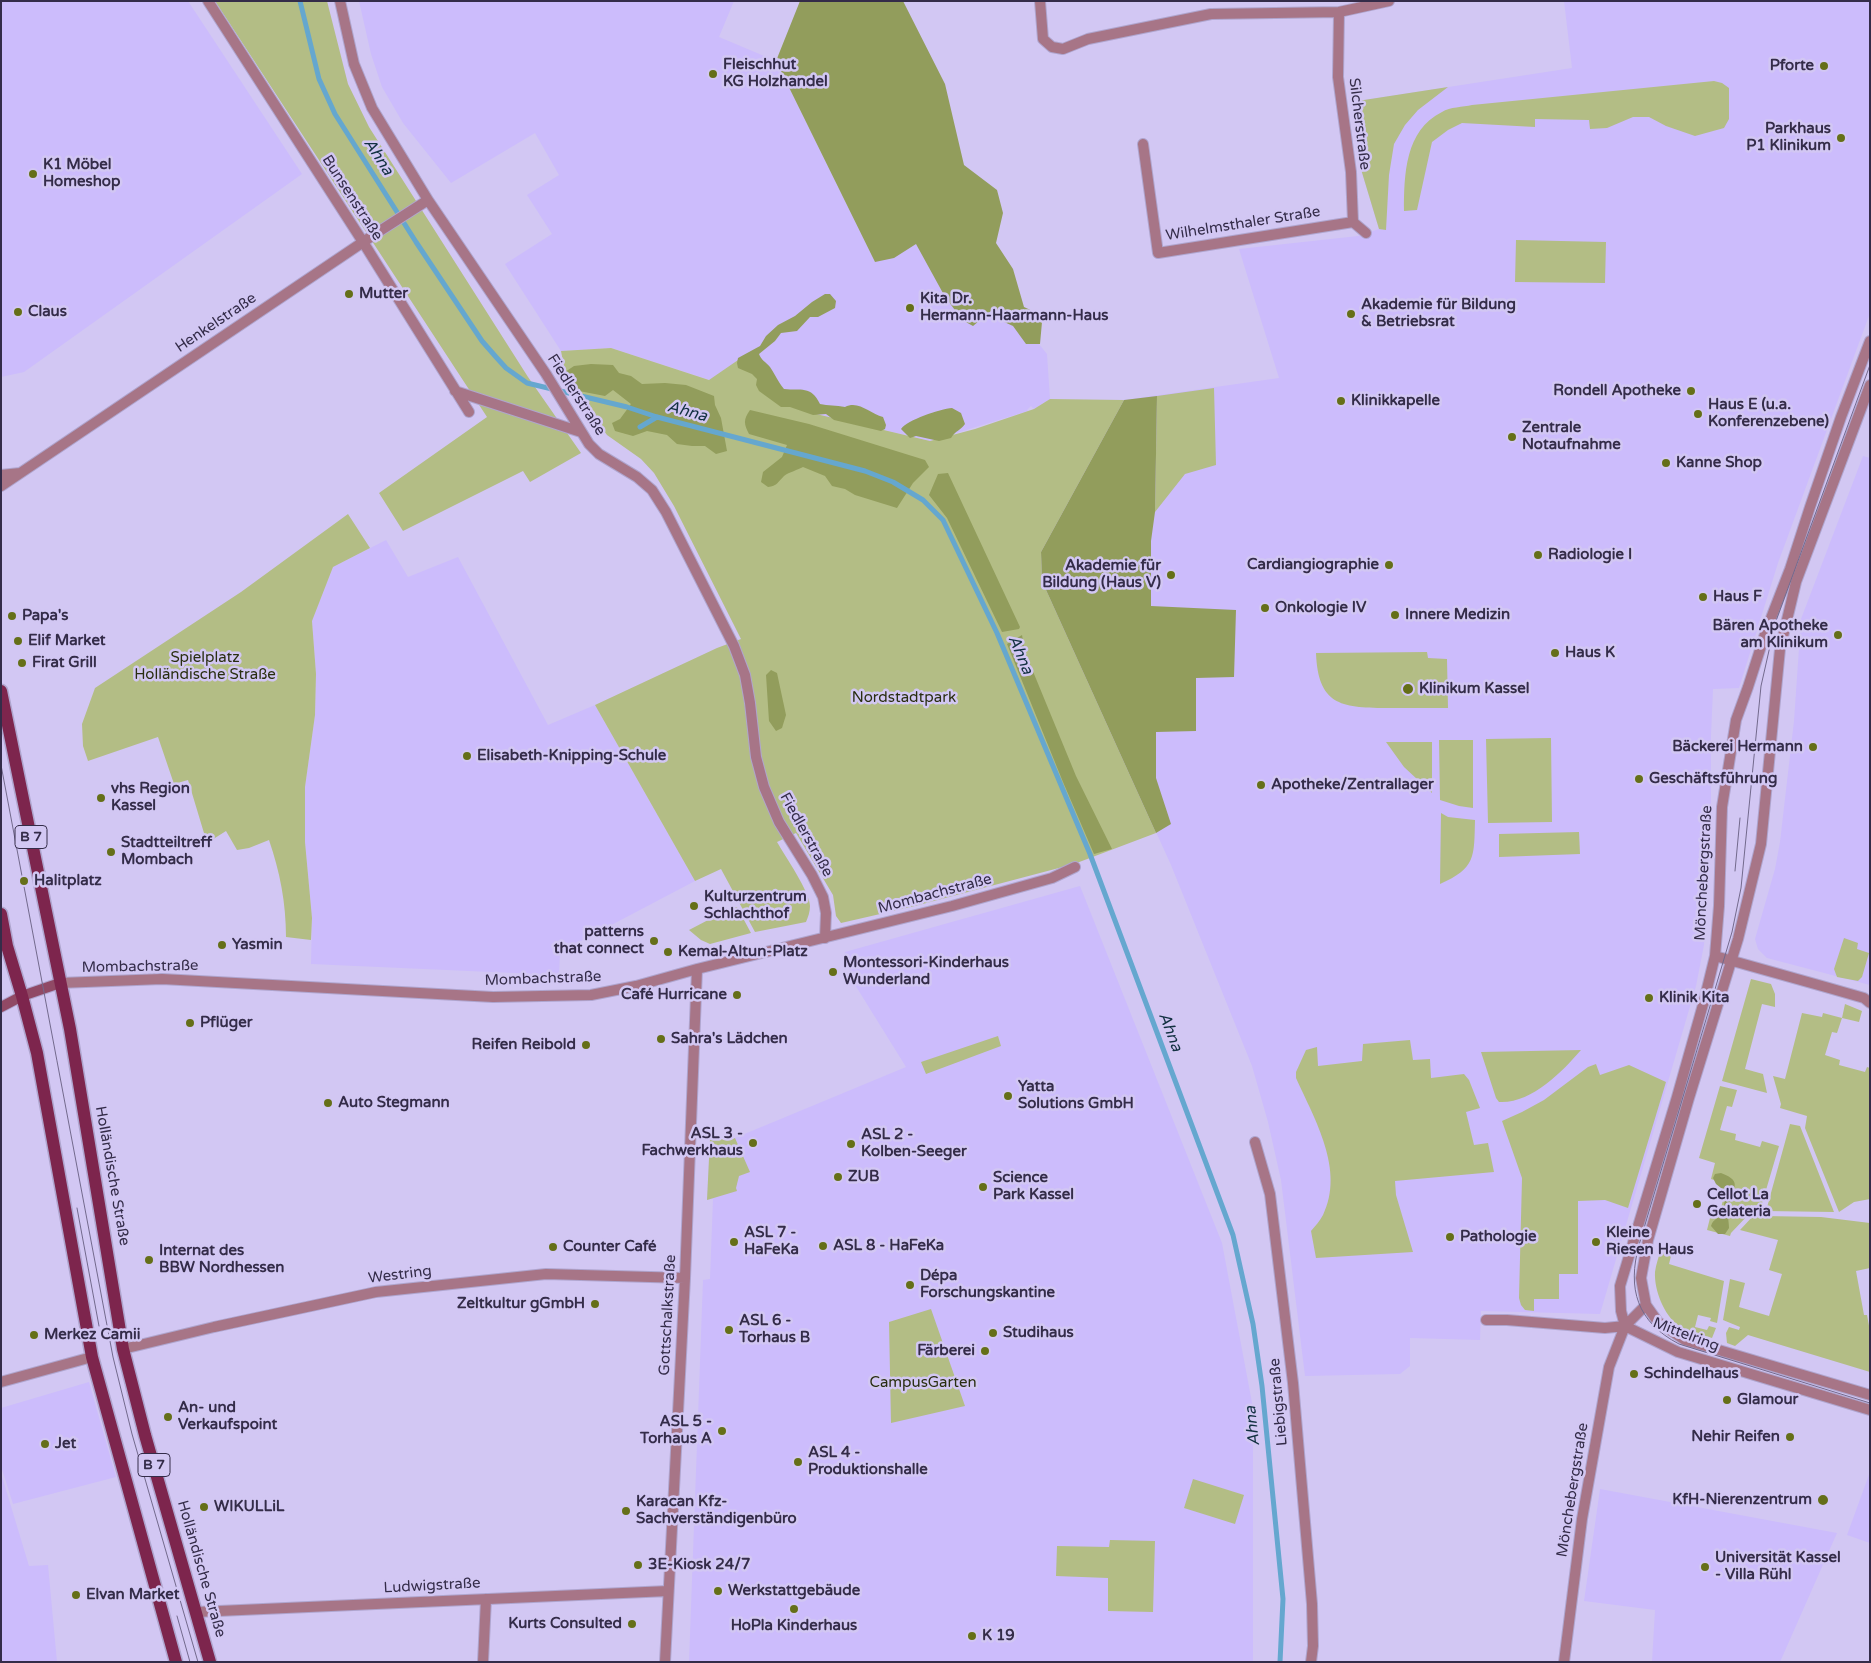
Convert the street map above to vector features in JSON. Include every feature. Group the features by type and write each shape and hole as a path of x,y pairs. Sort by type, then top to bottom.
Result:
{"main road":[{"name":"Holländische Straße","path":"1,691 72,1038 123,1349 145,1435 210,1662"},
{"name":"B 7","path":"1,914 7,946 37,1053 92,1357 176,1662"}],"street":[{"name":"Bunsenstraße","path":"208,1 363,242 469,412"},
{"name":"Fiedlerstraße","path":"340,1 354,64 372,108 424,202 546,374 589,444 600,454 637,477 652,490 666,512 734,646 745,675 756,757 764,788 779,822 812,875 823,897 826,913 825,938"},
{"path":"1040,1 1043,39 1052,47 1064,49 1088,39 1211,14 1339,12 1389,1"},
{"name":"Silcherstraße","path":"1339,12 1338,77 1351,172 1353,222"},
{"name":"Wilhelmsthaler Straße","path":"1143,144 1158,253 1353,222"},
{"name":"Henkelstraße","path":"1,486 424,202"},
{"path":"1353,222 1366,233"},
{"name":"Mönchebergstraße","path":"1625,1326 1621,1311 1620,1286 1677,1097 1715,956 1719,906 1722,807 1736,720 1870,341"},
{"path":"1646,1305 1641,1278 1648,1240 1738,939 1761,844 1780,649 1800,570 1870,385"},
{"path":"455,390 581,432"},
{"name":"Henkelstraße","path":"1,475 21,473"},
{"name":"Mombachstraße","path":"1,1007 22,996 60,983 162,979 519,998 591,995 636,986 994,894 1052,878 1076,867"},
{"path":"1715,956 1864,998 1870,1003"},
{"name":"Gottschalkstraße","path":"665,1662 685,1278 697,969"},
{"name":"Liebigstraße","path":"1255,1142 1270,1194 1293,1383 1312,1604 1312,1662"},
{"name":"Westring","path":"123,1349 376,1292 546,1274 685,1278"},
{"name":"Mönchebergstraße","path":"1564,1662 1582,1519 1609,1367 1625,1326 1646,1305"},
{"name":"Mittelring","path":"1646,1305 1658,1322 1685,1340 1870,1395"},
{"name":"Mittelring","path":"1486,1320 1605,1328 1625,1326 1678,1352 1870,1410"},
{"path":"1,1382 92,1357"},
{"name":"Ludwigstraße","path":"196,1612 668,1591"},
{"path":"483,1662 486,1599"}],"shaded area":[{"path":"1,1 188,1 302,174 24,372 1,377"},
{"path":"359,1 734,1 719,37 776,61 875,262 937,219 1047,354 1050,399 1034,409 1031,406 1028,411 930,441 812,413 611,348 561,351 505,264 552,234 527,195 559,175 535,133 451,183 403,123 382,87 371,54"},
{"name":"Klinikum Kassel","path":"1564,1 1870,1 1870,313 1778,563 1739,688 1713,689 1711,841 1704,945 1696,986 1600,1314 1481,1311 1480,1340 1410,1338 1410,1366 1400,1374 1305,1376 1281,1180 1268,1122 1252,1066 1171,865 1042,581 1124,400 1279,378 1239,249 1358,236 1379,229 1360,166 1351,102 1572,68"},
{"path":"1863,456 1870,458 1870,985 1767,958 1758,949 1755,939 1775,869 1780,842 1794,721 1801,619"},
{"name":"Elisabeth-Knipping-Schule","path":"386,540 408,577 458,557 548,725 595,705 695,881 560,952 559,975 311,964 312,918 305,842 305,787 315,715 316,674 312,621 333,567"},
{"path":"1080,886 1222,1243 1253,1408 1253,1662 689,1662 703,1280 710,1279 713,1199 707,1200 710,1138 730,1140 906,1067 852,980 845,952"},
{"path":"89,1382 116,1477 13,1504 1,1466 1,1408"},
{"path":"1870,1472 1870,1543 1847,1535"},
{"path":"1,1473 29,1566 48,1565 57,1662 1,1662"},
{"name":"Universität Kassel - Villa Rühl","path":"1600,1489 1837,1533 1780,1662 1652,1662 1655,1610 1584,1601"}],"green space":[{"path":"215,1 327,1 348,84 369,127 528,377 581,453 530,482 523,471 403,531 379,493 487,417"},
{"path":"800,1 903,1 945,84 964,165 997,190 1003,213 996,243 1013,269 1024,307 1039,314 1042,322 1040,344 1026,344 1013,326 1002,321 991,311 973,326 962,320 944,295 916,244 894,258 875,262 776,61"},
{"path":"1714,81 1722,83 1729,88 1729,119 1724,128 1695,136 1666,126 1649,117 1633,117 1607,128 1590,129 1589,120 1535,119 1535,127 1462,123 1448,130 1432,142 1417,210 1404,211 1406,169 1414,142 1420,130 1430,120 1445,110 1472,105"},
{"path":"1448,87 1418,110 1405,125 1394,144 1389,175 1386,230 1379,229 1360,166 1351,102"},
{"path":"1516,240 1606,242 1605,283 1515,282"},
{"path":"825,294 830,294 836,301 835,308 818,317 810,317 797,331 781,333 775,341 759,354 784,389 809,391 817,398 820,404 845,407 850,405 860,406 883,417 886,425 885,429 881,431 834,420 826,414 813,415 790,407 781,407 759,391 756,385 757,379 752,374 738,368 738,358 760,346 766,336 778,325 795,316"},
{"name":"Nordstadtpark","path":"611,348 709,380 741,358 812,413 930,441 975,429 1034,409 1050,399 1124,400 1041,552 1042,581 1156,833 1074,864 915,906 841,923 836,916 833,895 796,833 777,842 802,883 809,900 810,910 806,922 755,932 721,869 695,881 595,705 717,648 741,639 674,506 654,473 641,459 607,435 565,372 561,351"},
{"path":"591,364 613,365 619,373 631,376 642,384 665,383 686,385 714,396 715,405 721,418 727,451 716,454 705,446 677,444 667,435 647,431 633,436 615,431 612,423 620,419 631,404 613,390 605,396 579,391 565,372 574,366"},
{"path":"1214,388 1216,465 1185,474 1155,512 1157,396"},
{"path":"1157,396 1155,512 1151,541 1151,606 1236,610 1234,677 1196,678 1196,731 1156,732 1156,778 1171,824 1156,833 1042,581 1041,552 1124,400"},
{"path":"952,408 961,413 965,424 951,438 939,441 916,436 910,438 901,429 910,422 924,416"},
{"path":"750,410 809,424 925,460 929,467 913,483 897,508 832,486 825,476 803,467 784,476 775,485 768,487 761,482 763,472 782,457 787,445 749,434 745,422"},
{"path":"948,473 1020,627 1019,629 1002,632 947,518 929,495 938,474"},
{"name":"Spielplatz Holländische Straße","path":"348,514 370,548 333,567 312,621 316,674 315,715 305,787 305,842 312,918 311,940 286,937 282,888 269,840 249,848 237,850 226,831 207,843 188,780 174,784 158,737 88,761 83,746 82,724 95,688 241,592"},
{"path":"1022,635 1025,652 1076,776 1112,849 1094,854 1063,782 1007,644"},
{"path":"1427,652 1428,658 1447,659 1448,708 1370,708 1356,707 1334,700 1321,683 1316,653"},
{"path":"771,670 777,673 786,715 782,728 776,731 769,721 766,675"},
{"path":"1551,738 1552,822 1488,823 1486,739"},
{"path":"1439,740 1473,740 1473,808 1440,800"},
{"path":"1386,742 1432,742 1432,793 1404,767"},
{"path":"1441,813 1448,817 1475,820 1471,860 1461,872 1440,884"},
{"path":"1579,832 1580,854 1499,857 1499,834"},
{"path":"733,907 737,907 751,933 710,944 701,940 689,930"},
{"path":"1844,938 1858,943 1857,949 1869,953 1862,977 1858,981 1837,977 1834,969"},
{"path":"1751,979 1771,984 1775,994 1775,1007 1762,1004 1745,1069 1763,1074 1767,1093 1722,1081"},
{"path":"1845,1004 1862,1011 1859,1022 1842,1018"},
{"path":"1802,1013 1822,1017 1823,1013 1842,1018 1837,1033 1832,1032 1825,1055 1840,1060 1839,1065 1865,1072 1867,1067 1870,1068 1870,1199 1854,1202 1839,1212 1805,1128 1807,1116 1780,1108 1781,1104 1773,1076 1785,1079"},
{"path":"998,1036 1001,1046 926,1074 921,1062"},
{"path":"1410,1040 1413,1060 1430,1059 1431,1078 1464,1074 1469,1080 1480,1108 1466,1112 1474,1145 1488,1143 1494,1172 1395,1181 1396,1195 1413,1252 1316,1258 1311,1231 1323,1215 1329,1198 1331,1181 1325,1145 1296,1078 1296,1072 1306,1050 1317,1047 1318,1066 1362,1061 1363,1044"},
{"path":"1581,1050 1555,1077 1534,1092 1523,1098 1499,1102 1481,1052"},
{"path":"1596,1064 1600,1075 1629,1065 1666,1082 1628,1208 1605,1200 1578,1201 1578,1274 1559,1274 1559,1299 1534,1299 1534,1311 1525,1310 1519,1298 1522,1178 1502,1121 1544,1100 1588,1067"},
{"path":"1720,1086 1737,1090 1732,1107 1727,1106 1720,1130 1736,1134 1735,1140 1760,1147 1762,1141 1779,1146 1761,1207 1751,1205 1749,1214 1730,1236 1707,1230 1711,1214 1719,1216 1727,1184 1711,1179 1715,1163 1699,1158"},
{"path":"1790,1124 1800,1126 1834,1212 1766,1211"},
{"path":"710,1138 730,1140 735,1138 750,1172 739,1176 737,1191 707,1200"},
{"path":"1721,1173 1728,1176 1735,1183 1728,1208 1729,1228 1725,1234 1718,1234 1711,1226 1722,1213 1725,1200 1726,1192 1716,1184 1713,1178 1715,1174"},
{"path":"1754,1215 1764,1217 1821,1217 1870,1223 1870,1268 1856,1271 1864,1315 1867,1315 1870,1331 1870,1372 1748,1335 1735,1346 1727,1343 1726,1333 1729,1327 1739,1330 1740,1327 1723,1320 1730,1279 1745,1283 1739,1307 1769,1316 1782,1274 1769,1270 1778,1240 1740,1230"},
{"path":"1661,1249 1672,1252 1669,1264 1724,1281 1717,1323 1710,1321 1711,1318 1698,1315 1695,1327 1707,1330 1709,1326 1716,1328 1712,1338 1694,1333 1682,1327 1673,1321 1664,1309 1655,1279 1655,1269"},
{"name":"CampusGarten","path":"931,1309 965,1406 891,1423 889,1322"},
{"path":"1193,1479 1244,1495 1235,1524 1184,1508"},
{"path":"1110,1540 1155,1541 1153,1612 1108,1611 1108,1578 1056,1576 1057,1546 1109,1547"}],"waterway":[{"name":"Ahna","path":"300,1 319,79 335,114 416,242 482,341 506,368 527,383 627,407 657,417 865,471 893,482 923,500 943,520 997,633 1090,854 1233,1235 1253,1324 1262,1386 1283,1599 1280,1662"},
{"path":"640,427 657,417"}],"tram line":[{"path":"1773,629 1870,365"},
{"path":"1775,624 1761,686 1741,888 1732,932 1639,1245 1634,1276 1635,1290 1645,1315 1653,1325 1679,1344 1870,1403"},
{"path":"1,765 113,1357 132,1434 198,1662"},
{"path":"1735,871 1740,818"},
{"path":"77,1208 99,1326"},
{"path":"177,1616 190,1662"}],"place":[{"name":"Pforte","path":"1824,66"},
{"name":"Fleischhut KG Holzhandel","path":"713,74"},
{"name":"Parkhaus P1 Klinikum","path":"1841,138"},
{"name":"K1 Möbel Homeshop","path":"33,174"},
{"name":"Mutter","path":"349,294"},
{"name":"Kita Dr. Hermann-Haarmann-Haus","path":"910,308"},
{"name":"Claus","path":"18,312"},
{"name":"Akademie für Bildung & Betriebsrat","path":"1351,314"},
{"name":"Rondell Apotheke","path":"1691,391"},
{"name":"Klinikkapelle","path":"1341,401"},
{"name":"Haus E (u.a. Konferenzebene)","path":"1698,414"},
{"name":"Zentrale Notaufnahme","path":"1512,437"},
{"name":"Kanne Shop","path":"1666,463"},
{"name":"Radiologie I","path":"1538,555"},
{"name":"Cardiangiographie","path":"1389,565"},
{"name":"Akademie für Bildung (Haus V)","path":"1171,575"},
{"name":"Haus F","path":"1703,597"},
{"name":"Onkologie IV","path":"1265,608"},
{"name":"Innere Medizin","path":"1395,615"},
{"name":"Papa's","path":"12,616"},
{"name":"Bären Apotheke am Klinikum","path":"1838,635"},
{"name":"Elif Market","path":"18,641"},
{"name":"Haus K","path":"1555,653"},
{"name":"Firat Grill","path":"22,663"},
{"name":"Klinikum Kassel","path":"1408,689"},
{"name":"Bäckerei Hermann","path":"1813,747"},
{"name":"Elisabeth-Knipping-Schule","path":"467,756"},
{"name":"Geschäftsführung","path":"1639,779"},
{"name":"Apotheke/Zentrallager","path":"1261,785"},
{"name":"vhs Region Kassel","path":"101,798"},
{"name":"Stadtteiltreff Mombach","path":"111,852"},
{"name":"Halitplatz","path":"24,881"},
{"name":"Kulturzentrum Schlachthof","path":"694,906"},
{"name":"patterns that connect","path":"654,941"},
{"name":"Yasmin","path":"222,945"},
{"name":"Kemal-Altun-Platz","path":"668,952"},
{"name":"Montessori-Kinderhaus Wunderland","path":"833,972"},
{"name":"Café Hurricane","path":"737,995"},
{"name":"Klinik Kita","path":"1649,998"},
{"name":"Pflüger","path":"190,1023"},
{"name":"Sahra's Lädchen","path":"661,1039"},
{"name":"Reifen Reibold","path":"586,1045"},
{"name":"Yatta Solutions GmbH","path":"1008,1096"},
{"name":"Auto Stegmann","path":"328,1103"},
{"name":"ASL 3 - Fachwerkhaus","path":"753,1143"},
{"name":"ASL 2 - Kolben-Seeger","path":"851,1144"},
{"name":"ZUB","path":"838,1177"},
{"name":"Science Park Kassel","path":"983,1187"},
{"name":"Cellot La Gelateria","path":"1697,1204"},
{"name":"Pathologie","path":"1450,1237"},
{"name":"ASL 7 - HaFeKa","path":"734,1242"},
{"name":"Kleine Riesen Haus","path":"1596,1242"},
{"name":"ASL 8 - HaFeKa","path":"823,1246"},
{"name":"Counter Café","path":"553,1247"},
{"name":"Internat des BBW Nordhessen","path":"149,1260"},
{"name":"Dépa Forschungskantine","path":"910,1285"},
{"name":"Zeltkultur gGmbH","path":"595,1304"},
{"name":"ASL 6 - Torhaus B","path":"729,1330"},
{"name":"Studihaus","path":"993,1333"},
{"name":"Merkez Camii","path":"34,1335"},
{"name":"Färberei","path":"985,1351"},
{"name":"Schindelhaus","path":"1634,1374"},
{"name":"Glamour","path":"1727,1400"},
{"name":"An- und Verkaufspoint","path":"168,1417"},
{"name":"ASL 5 - Torhaus A","path":"722,1431"},
{"name":"Nehir Reifen","path":"1790,1437"},
{"name":"Jet","path":"45,1444"},
{"name":"ASL 4 - Produktionshalle","path":"798,1462"},
{"name":"KfH-Nierenzentrum","path":"1823,1500"},
{"name":"WIKULLiL","path":"204,1507"},
{"name":"Karacan Kfz- Sachverständigenbüro","path":"626,1511"},
{"name":"3E-Kiosk 24/7","path":"638,1565"},
{"name":"Universität Kassel - Villa Rühl","path":"1705,1567"},
{"name":"Werkstattgebäude","path":"718,1591"},
{"name":"Elvan Market","path":"76,1595"},
{"name":"HoPla Kinderhaus","path":"794,1609"},
{"name":"Kurts Consulted","path":"632,1624"},
{"name":"K 19","path":"972,1636"}]}
